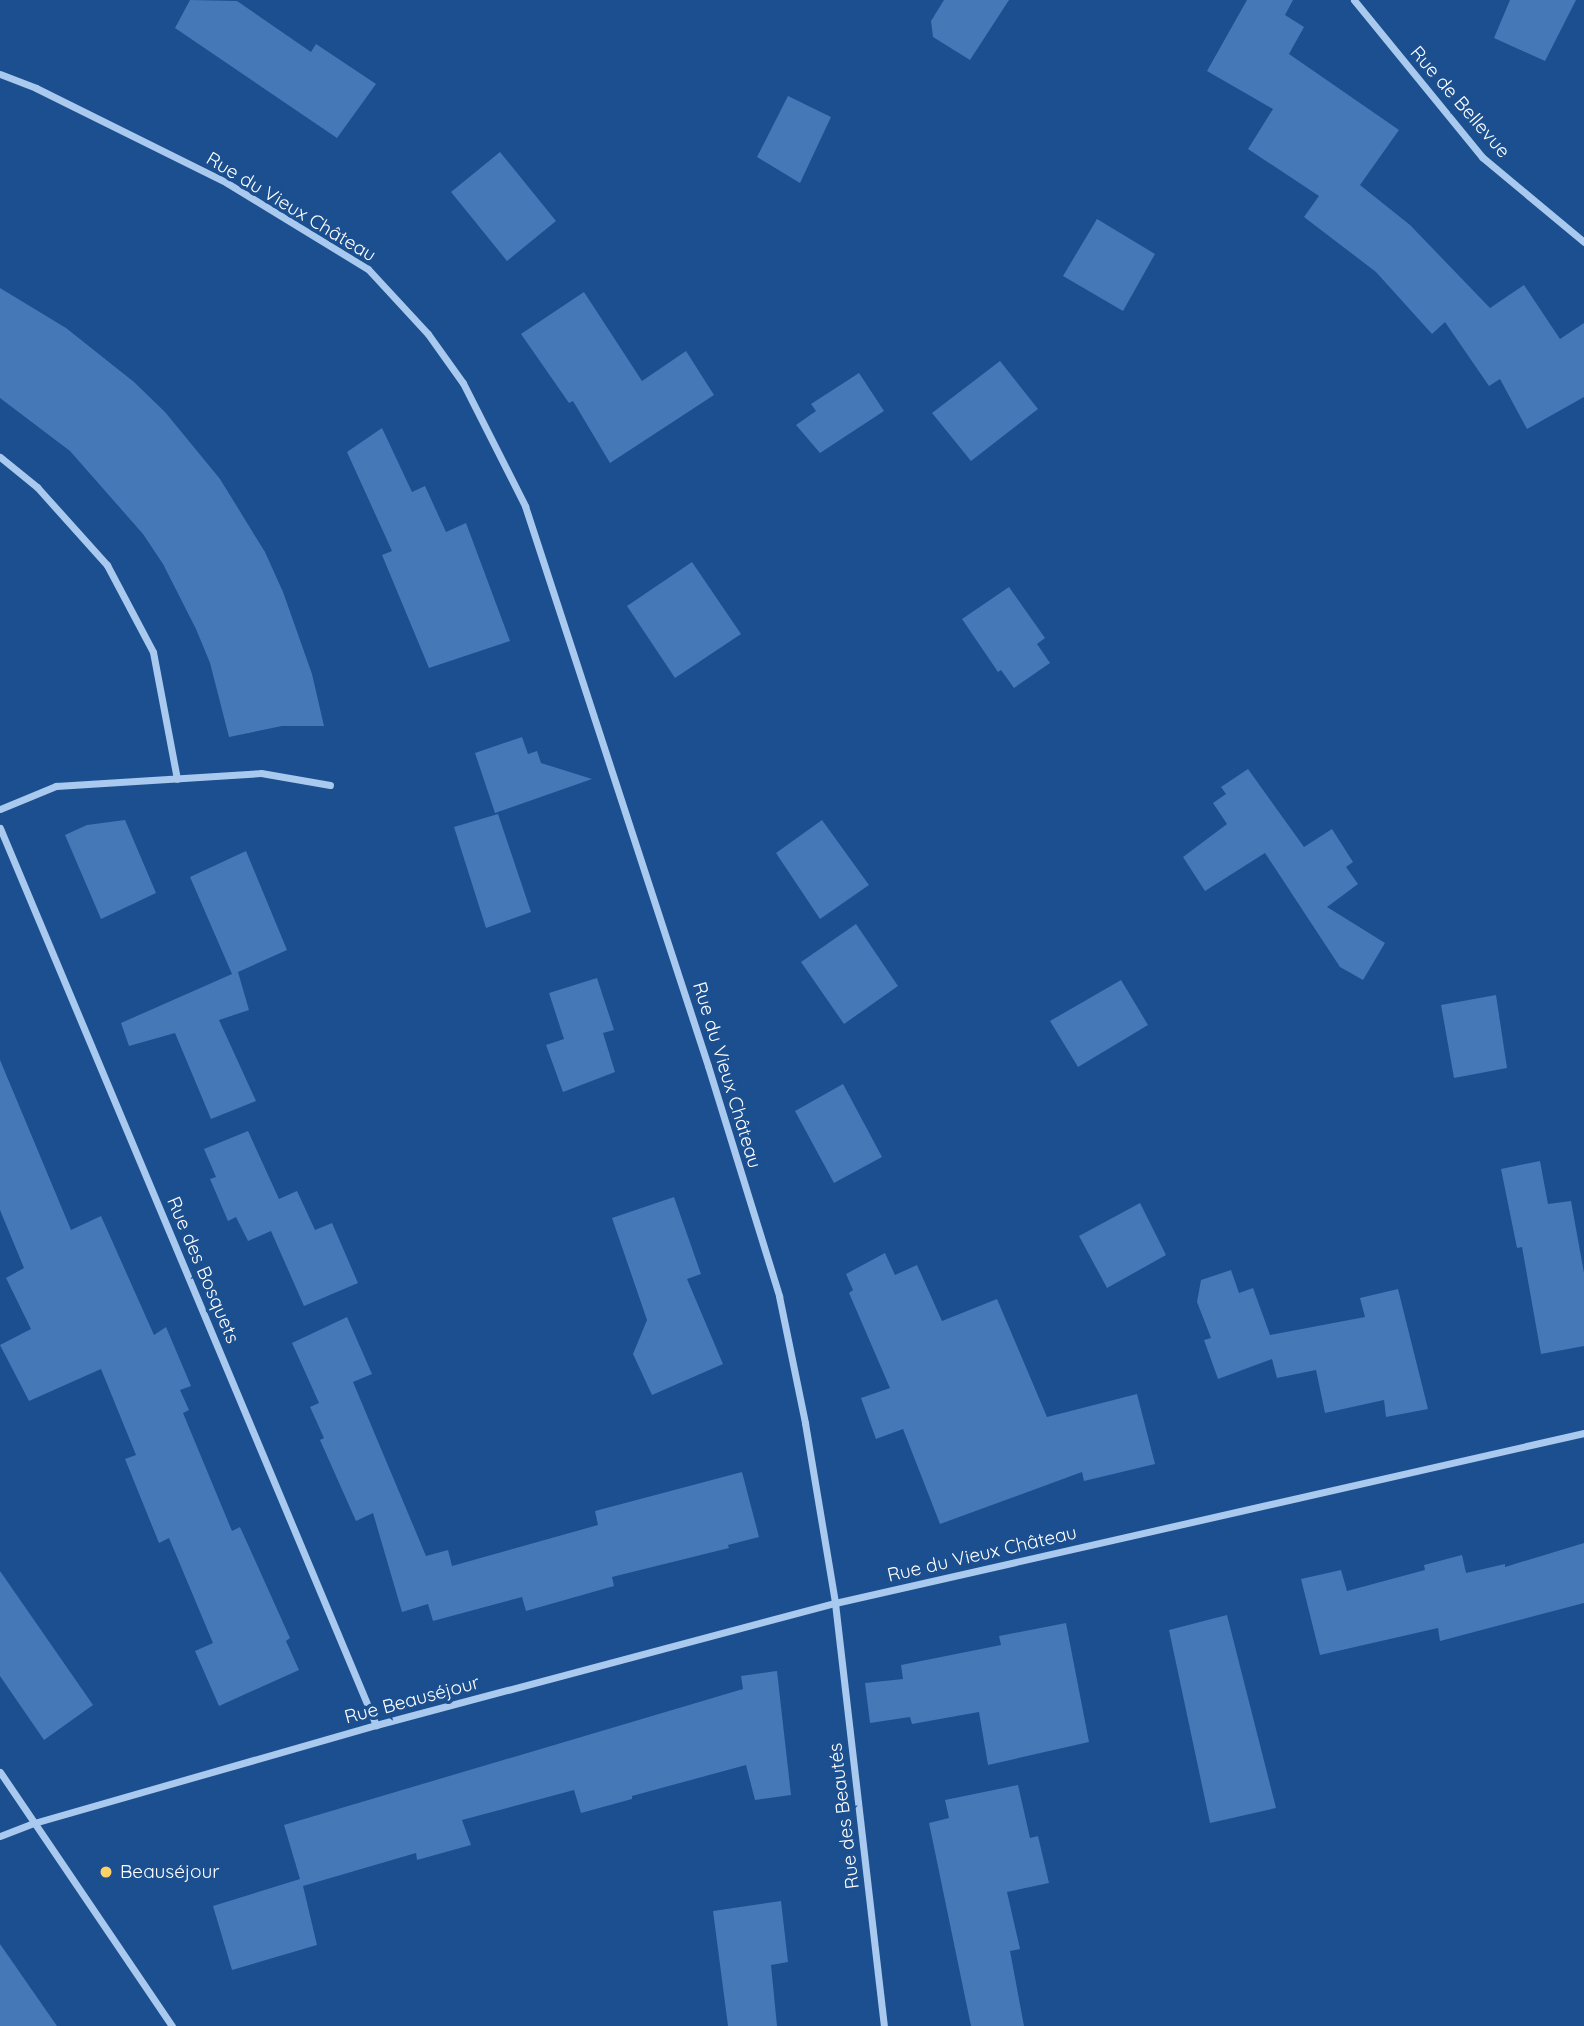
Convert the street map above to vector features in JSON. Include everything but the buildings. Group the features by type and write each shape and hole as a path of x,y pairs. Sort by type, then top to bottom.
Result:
{"street":[{"name":"Rue de Bellevue","path":"1354,0 1482,157 1584,242"},
{"name":"Rue du Vieux Château","path":"0,74 36,88 227,183 368,269 428,334 463,383 525,506 708,1066 775,1283 806,1423 835,1603 1584,1433"},
{"path":"0,457 37,487 107,565 153,652 177,779"},
{"path":"0,809 56,786 261,774 330,785"},
{"name":"Rue des Bosquets","path":"0,828 376,1725"},
{"name":"Rue Beauséjour","path":"0,1836 34,1823 376,1725 835,1603"},
{"name":"Rue des Beautés","path":"835,1603 884,2026"},
{"path":"0,1772 172,2026"}],"place":[{"name":"Beauséjour","path":"106,1872"}]}
